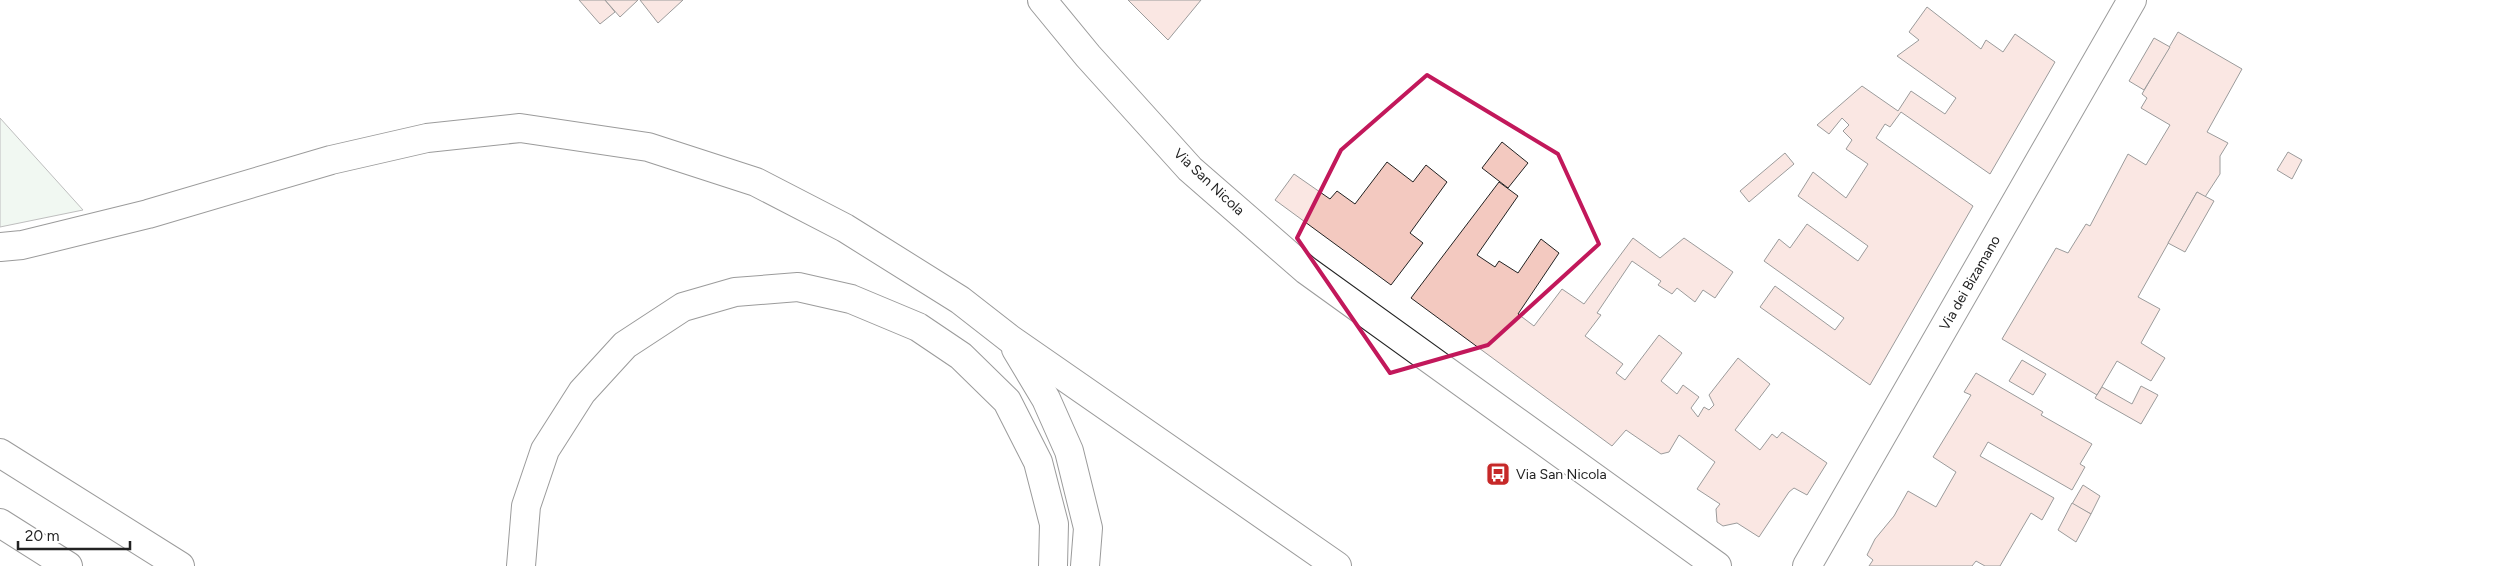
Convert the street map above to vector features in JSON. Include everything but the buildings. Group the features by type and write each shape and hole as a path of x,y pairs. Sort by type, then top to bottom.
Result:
{"main road":[{"name":"Via San Nicola","path":"1042,0 1088,56 1190,168 1306,270 1717,566"},
{"name":"Via dei Bizamano","path":"1807,566 2132,0"},
{"path":"0,247 22,245 148,214 341,158 427,138 520,128 648,146 756,182 845,228 960,300 1010,339 1337,566"},
{"path":"521,566 526,506 545,450 582,392 625,345 683,307 735,292 798,287 851,299 918,327 961,356 1007,402 1038,462 1054,524 1053,566"},
{"path":"1010,339 1046,399 1069,451 1088,528 1085,566"},
{"path":"0,453 180,566"},
{"path":"0,523 68,566"}],"highlighted area":[{"path":"1427,75 1558,154 1599,244 1488,345 1390,373 1297,238 1341,150"}],"green space":[{"path":"0,118 83,210 0,227"}],"place":[{"name":"Via San Nicola","path":"1498,474"}]}
